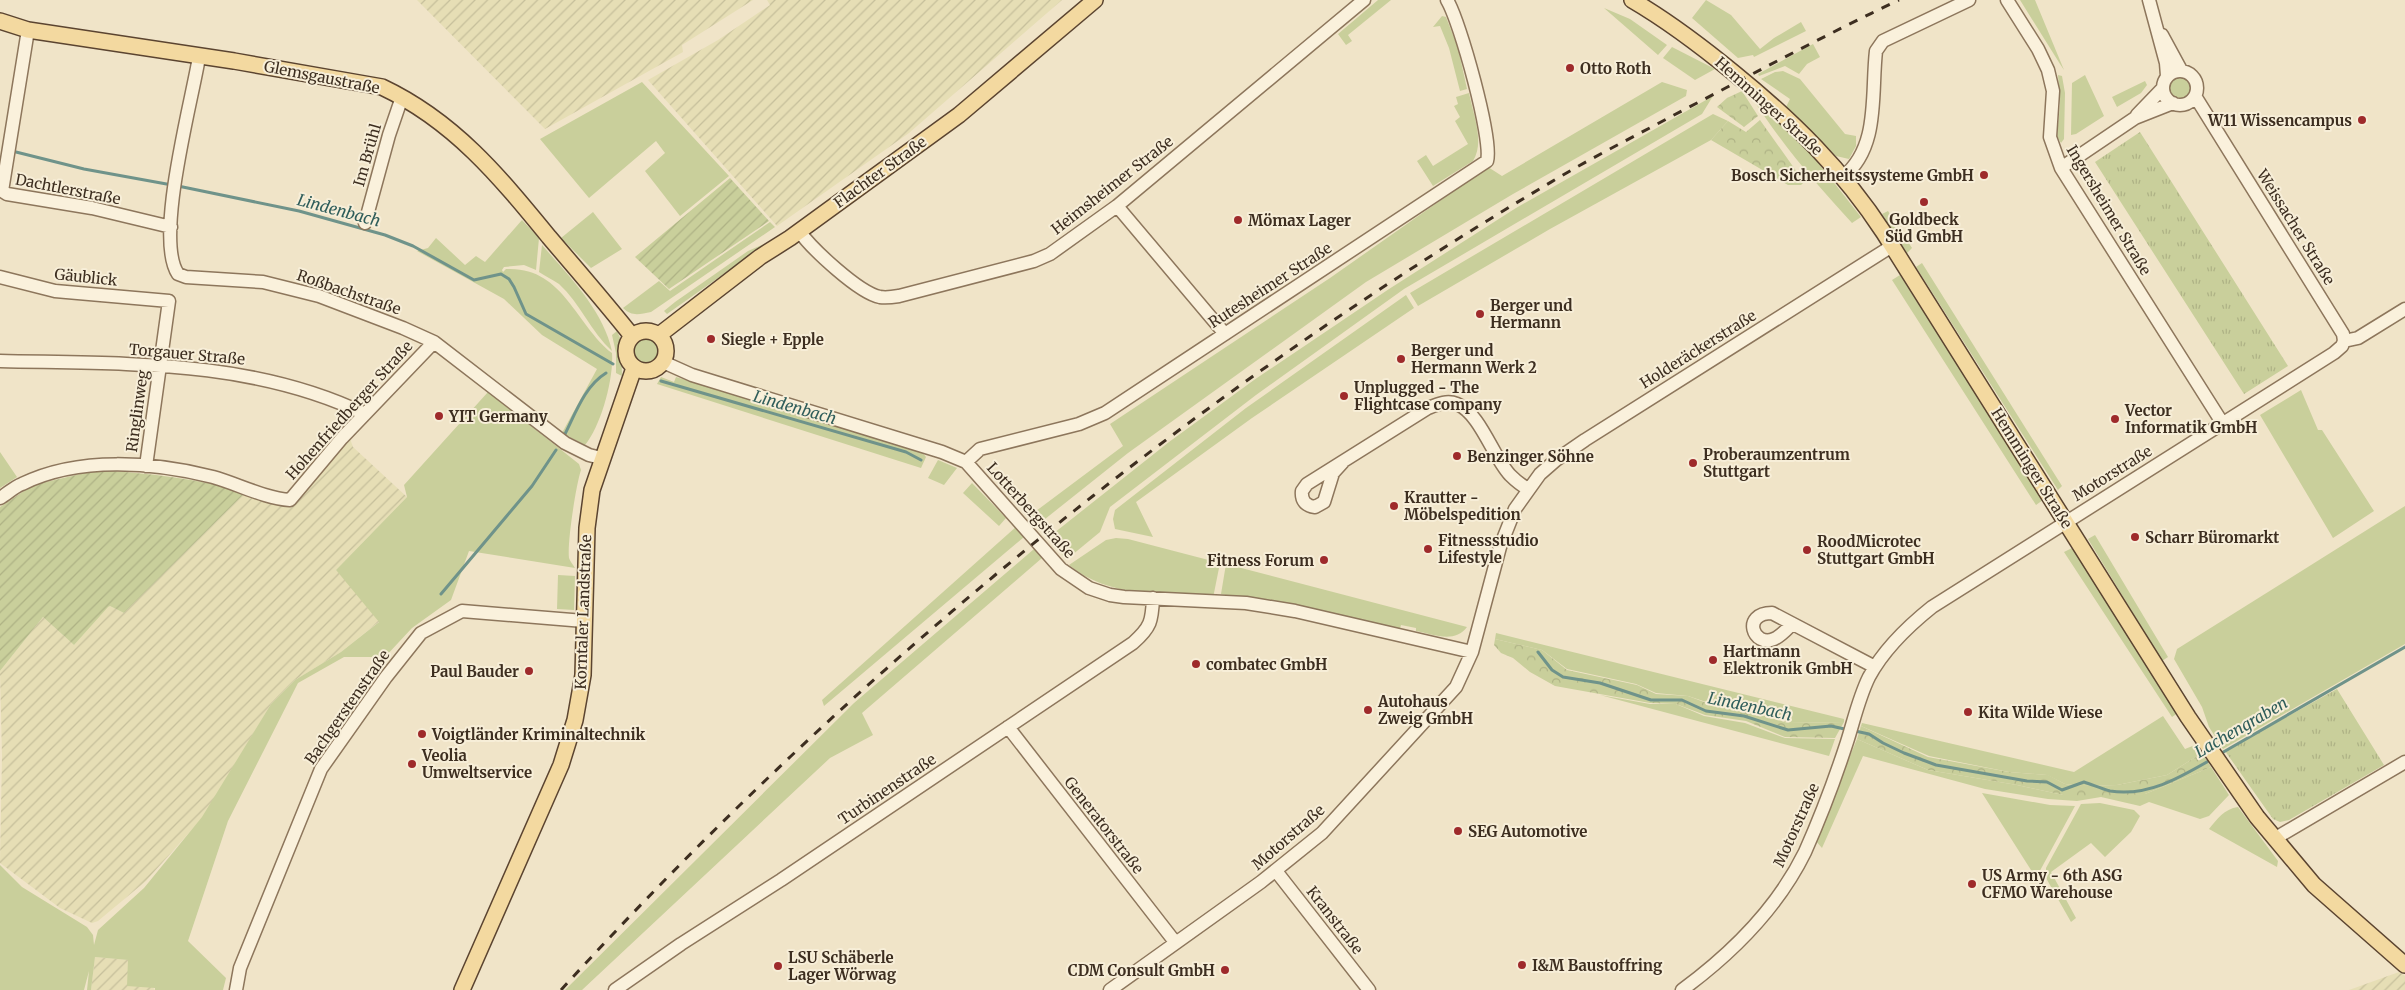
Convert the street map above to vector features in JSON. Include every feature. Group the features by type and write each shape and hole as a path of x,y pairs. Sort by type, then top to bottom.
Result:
{"main road":[{"name":"Flachter Straße","path":"659,335 752,262 799,231 959,115 1096,0"},
{"name":"Hemminger Straße","path":"1632,0 1678,29 1766,99 1811,141 1843,177 1868,209 1892,246 2221,765 2274,839 2333,904 2405,965"},
{"name":"Glemsgaustraße","path":"0,21 28,30 382,87 426,111 461,138 490,168 632,336"},
{"path":"648,331 659,335 666,348 663,362 650,371 634,368 628,362 625,353 626,344 632,336 636,333 648,331"},
{"name":"Korntaler Landstraße","path":"462,990 565,755 580,697 586,528 592,490 634,368"}],"street":[{"name":"Heimsheimer Straße","path":"799,231 821,256 867,291 879,297 893,297 1034,261 1050,254 1118,206 1364,0"},
{"name":"Rutesheimer Straße","path":"966,462 980,449 1079,424 1105,413 1487,160 1489,153 1486,133 1464,38 1447,0"},
{"path":"1843,177 1860,159 1870,134 1876,51 1883,41 1969,0"},
{"name":"Ingersheimer Straße","path":"2007,0 2038,49 2048,70 2053,91 2050,137 2061,168 2223,424"},
{"path":"2149,0 2165,82 2165,95 2179,103"},
{"path":"2061,168 2135,118 2195,96 2197,88 2195,79 2188,72 2181,70 2155,23"},
{"name":"Dachtlerstraße","path":"28,30 2,191 7,194 92,208 171,227"},
{"name":"Roßbachstraße","path":"199,57 173,191 172,263 178,274 186,277 262,282 319,296 434,342 565,443 602,458"},
{"path":"2135,118 2165,82 2181,70"},
{"name":"Weissacher Straße","path":"2195,96 2256,191 2343,334 2344,341"},
{"name":"Im Brühl","path":"364,223 402,97"},
{"name":"Weissacher Straße","path":"2179,103 2216,131"},
{"path":"1118,206 1225,334"},
{"name":"Holderäckerstraße","path":"1472,652 1506,528 1528,489 1556,460 1892,246"},
{"name":"Gäublick","path":"0,277 55,291 169,301"},
{"name":"Ringlinweg","path":"146,466 169,301"},
{"name":"Motorstraße","path":"1682,990 1706,972 1747,933 1786,883 1817,825 1869,678 1875,667 1902,633 1932,607 2334,353 2342,346 2344,341 2358,338 2405,309"},
{"name":"Hohenfriedberger Straße","path":"0,498 22,484 62,470 108,464 146,466 212,477 290,500 365,414 434,342"},
{"name":"Torgauer Straße","path":"0,361 160,365 240,374 286,384 333,398 365,414"},
{"name":"Lotterbergstraße","path":"663,362 692,375 942,452 966,462 1055,562 1073,578 1089,588 1110,595 1256,604 1350,623 1472,652"},
{"path":"1343,462 1428,408 1440,403 1449,402 1461,406 1471,414 1508,474 1528,489"},
{"name":"Turbinenstraße","path":"615,990 1137,639 1152,620 1153,598"},
{"name":"Bachgerstenstraße","path":"236,990 240,968 321,769 386,677 420,633 462,611 584,621"},
{"path":"1792,624 1875,667"},
{"name":"Motorstraße","path":"1110,990 1276,871 1322,833 1456,688 1472,652"},
{"name":"Generatorstraße","path":"1008,727 1175,942"},
{"path":"2274,839 2405,762"},
{"name":"Kranstraße","path":"1276,871 1369,990"}],"shaded area":[{"path":"417,0 753,0 682,45 683,52 545,129"},
{"path":"767,0 1062,0 909,133 777,226 648,80 718,40 770,5"},
{"path":"348,433 353,447 407,497 336,570 381,620 341,652 295,680 271,704 203,817 146,881 98,921 92,923 60,908 0,863 2,756 0,671 43,617 74,645 104,608 110,606 124,613 246,492 291,505"},
{"path":"95,957 128,960 155,990 91,990"},
{"path":"2399,972 2405,976 2405,990 2349,990"}],"green space":[{"path":"1378,0 1391,0 1348,35 1352,41 1346,45 1338,34"},
{"path":"1706,0 1731,15 1760,49 1801,22 1806,31 1754,57 1753,55 1738,58 1692,18"},
{"path":"2020,0 2035,0 2064,70 2060,64"},
{"path":"1604,8 1630,19 1667,45 1658,55"},
{"path":"1442,16 1446,17 1458,48 1467,89 1460,91 1449,48 1440,26 1433,27"},
{"path":"1813,44 1820,57 1807,64 1799,74 1785,66 1759,76 1758,74"},
{"path":"1672,47 1715,69 1695,80 1663,58"},
{"path":"1783,71 1800,79 1845,134 1856,136 1856,146 1849,159 1836,156 1786,107 1790,99 1761,79 1775,72"},
{"path":"2058,75 2062,76 2065,93 2064,139 2061,143 2057,136 2060,105"},
{"path":"2085,75 2104,116 2076,134 2071,135 2072,83"},
{"path":"2180,75 2188,79 2192,87 2188,95 2180,99 2172,95 2168,87 2172,79"},
{"path":"2145,81 2147,85 2141,93 2117,107 2112,97"},
{"path":"642,82 729,176 680,216 645,171 665,153 656,141 589,198 540,139"},
{"path":"1662,82 1687,90 1686,96 1513,194 1366,282 1128,453 1035,527 1028,517 1123,446 1110,424 1330,278 1488,167 1502,176"},
{"path":"1742,91 1758,116 1744,127 1717,107 1727,98"},
{"path":"1469,93 1478,137 1478,145 1473,161 1433,186 1417,161 1426,155 1433,166 1468,144 1455,121 1460,117 1454,106 1458,104 1456,97"},
{"path":"1713,96 1702,114 1404,289 1256,395 1110,507 1100,532 1066,560 1049,537 1169,442 1254,380 1389,289 1516,208"},
{"path":"1751,96 1813,156 1861,217 1852,223 1838,208 1786,146"},
{"path":"1713,114 1728,121 1711,140 1550,229 1418,306 1410,293"},
{"path":"1760,120 1804,182 1801,185 1788,185 1711,140 1728,121 1746,132"},
{"path":"2140,132 2288,366 2244,394 2095,162"},
{"path":"730,178 769,221 669,289 635,257"},
{"path":"1888,211 1912,248 1907,253 1882,214"},
{"path":"593,212 622,249 591,268 561,238"},
{"path":"522,220 539,238 536,270 524,265 504,267 503,272 506,269 525,271 541,277 555,287 599,341 612,353 609,388 596,426 585,445 562,433 597,369 542,335 504,299 417,251 428,248 436,238 465,265 476,256 485,262"},
{"path":"770,222 775,227 651,312 633,314 623,308 659,281 670,291"},
{"path":"764,244 667,314 664,311 748,251"},
{"path":"542,245 584,294 608,336 612,351 559,284 539,272"},
{"path":"1922,263 2062,486 2058,490 1916,267"},
{"path":"1900,275 2043,500 2036,505 1892,280"},
{"path":"1406,295 1414,308 1252,418 1136,502 1153,537 1115,529 1113,519 1115,510 1246,408"},
{"path":"617,331 621,340 622,376 616,373 616,353 612,335"},
{"path":"645,337 654,341 658,350 654,359 645,363 636,359 632,350 636,341"},
{"path":"661,377 674,382 676,377 921,451 926,457 921,468 657,384"},
{"path":"2301,390 2318,430 2322,430 2374,511 2333,538 2260,415"},
{"path":"488,392 579,464 581,470 569,540 569,558 575,568 469,551 451,600 412,628 385,657 344,657 298,683 228,821 188,941 226,978 223,990 155,990 155,988 127,986 128,960 95,957 91,990 87,990 89,971 84,990 0,990 0,865 22,887 87,927 93,935 94,945 98,930 144,888 202,817 271,704 295,680 341,652 379,622 336,570 407,497 404,485"},
{"path":"0,452 17,477 0,488"},
{"path":"938,460 957,468 944,485 928,478"},
{"path":"98,470 173,477 246,492 124,613 110,606 108,607 74,645 43,617 0,671 0,507 33,485"},
{"path":"972,483 1006,518 999,526 963,493"},
{"path":"2405,506 2405,644 2223,749 2209,727 2202,707 2174,659 2177,649"},
{"path":"1017,526 1024,537 824,706 822,700"},
{"path":"2095,535 2168,657 2162,661 2088,539"},
{"path":"1116,538 1128,539 1220,563 1213,598 1119,589 1084,576 1069,565 1106,540"},
{"path":"2072,548 2178,713 2172,717 2064,552"},
{"path":"1034,549 1042,558 862,713 873,735 830,758 582,990 565,990 854,703"},
{"path":"1226,564 1467,627 1462,632 1450,637 1436,636 1416,631 1416,628 1401,625 1400,629 1221,594"},
{"path":"558,575 575,576 574,610 557,609"},
{"path":"1496,633 1844,719 1844,722 1789,723 1746,709 1715,705 1688,696 1656,693 1636,684 1567,669 1542,650 1495,639"},
{"path":"1495,639 1542,650 1567,670 1637,685 1656,694 1688,696 1715,706 1746,710 1788,723 1844,722 1835,738 1785,737 1746,721 1705,715 1676,704 1650,703 1555,686 1530,672 1513,658 1501,653 1494,645"},
{"path":"2337,689 2384,765 2289,820 2280,822 2273,819 2225,751"},
{"path":"1600,695 1650,704 1676,704 1704,716 1745,723 1785,738 1835,739 1829,756"},
{"path":"2163,716 2185,749 2195,745 2202,753 2167,775 2117,785 2082,786 2065,784 2047,775 2009,772 1929,756 1861,726 1862,723 2074,772"},
{"path":"1861,726 1928,757 2009,772 2048,775 2065,784 2082,786 2117,785 2167,775 2202,753 2211,767 2145,794 2101,797 2063,795 1928,770 1857,739"},
{"path":"1857,739 1928,770 2063,795 2145,794 2211,767 2229,795 2209,816 2200,819 2149,802 2140,806 2101,797 2077,801 2048,799 1985,789 1863,756 1822,848 1815,840"},
{"path":"1982,793 2050,805 2075,806 2036,878"},
{"path":"2100,803 2134,810 2140,816 2131,832 2105,857 2091,843 2051,872 2076,918 2071,922 2046,878 2046,868 2081,804"},
{"path":"2238,807 2278,861 2277,867 2209,829 2225,812"}],"waterway":[{"name":"Lindenbach","path":"16,152 84,169 172,185"},
{"name":"Lindenbach","path":"178,186 299,211 385,235 413,246 474,280 501,274 509,279 526,314 613,364"},
{"path":"565,434 587,392 606,373"},
{"name":"Lindenbach","path":"661,381 906,452 921,460"},
{"path":"441,594 532,486 556,450"},
{"name":"Lachengraben","path":"2220,754 2405,647"},
{"name":"Lindenbach","path":"1538,652 1552,670 1563,677 1600,683 1651,700 1682,700 1706,711 1744,716 1788,730 1831,726 1849,730"},
{"name":"Lindenbach","path":"1855,731 1869,734 1904,753 1936,765 2027,781 2047,782 2062,790 2084,782 2110,791 2138,791 2176,779 2212,759"}],"railway":[{"path":"561,990 672,872 788,759 908,650 1032,545 1159,445 1290,350 1425,260 1563,175 1786,56 1899,0"}],"place":[{"name":"Otto Roth","path":"1570,68"},
{"name":"W11 Wissencampus","path":"2362,120"},
{"name":"Bosch Sicherheitssysteme GmbH","path":"1984,175"},
{"name":"Goldbeck Süd GmbH","path":"1924,202"},
{"name":"Mömax Lager","path":"1238,220"},
{"name":"Berger und Hermann","path":"1480,314"},
{"name":"Siegle + Epple","path":"711,339"},
{"name":"Berger und Hermann Werk 2","path":"1401,359"},
{"name":"Unplugged - The Flightcase company","path":"1344,396"},
{"name":"YIT Germany","path":"439,416"},
{"name":"Vector Informatik GmbH","path":"2115,419"},
{"name":"Benzinger Söhne","path":"1457,456"},
{"name":"Proberaumzentrum Stuttgart","path":"1693,463"},
{"name":"Krautter - Möbelspedition","path":"1394,506"},
{"name":"Scharr Büromarkt","path":"2135,537"},
{"name":"Fitnessstudio Lifestyle","path":"1428,549"},
{"name":"RoodMicrotec Stuttgart GmbH","path":"1807,550"},
{"name":"Fitness Forum","path":"1324,560"},
{"name":"Hartmann Elektronik GmbH","path":"1713,660"},
{"name":"combatec GmbH","path":"1196,664"},
{"name":"Paul Bauder","path":"529,671"},
{"name":"Autohaus Zweig GmbH","path":"1368,710"},
{"name":"Kita Wilde Wiese","path":"1968,712"},
{"name":"Voigtländer Kriminaltechnik","path":"422,734"},
{"name":"Veolia Umweltservice","path":"412,764"},
{"name":"SEG Automotive","path":"1458,831"},
{"name":"US Army - 6th ASG CFMO Warehouse","path":"1972,884"},
{"name":"I&M Baustoffring","path":"1522,965"},
{"name":"LSU Schäberle Lager Wörwag","path":"778,966"},
{"name":"CDM Consult GmbH","path":"1225,970"}]}
